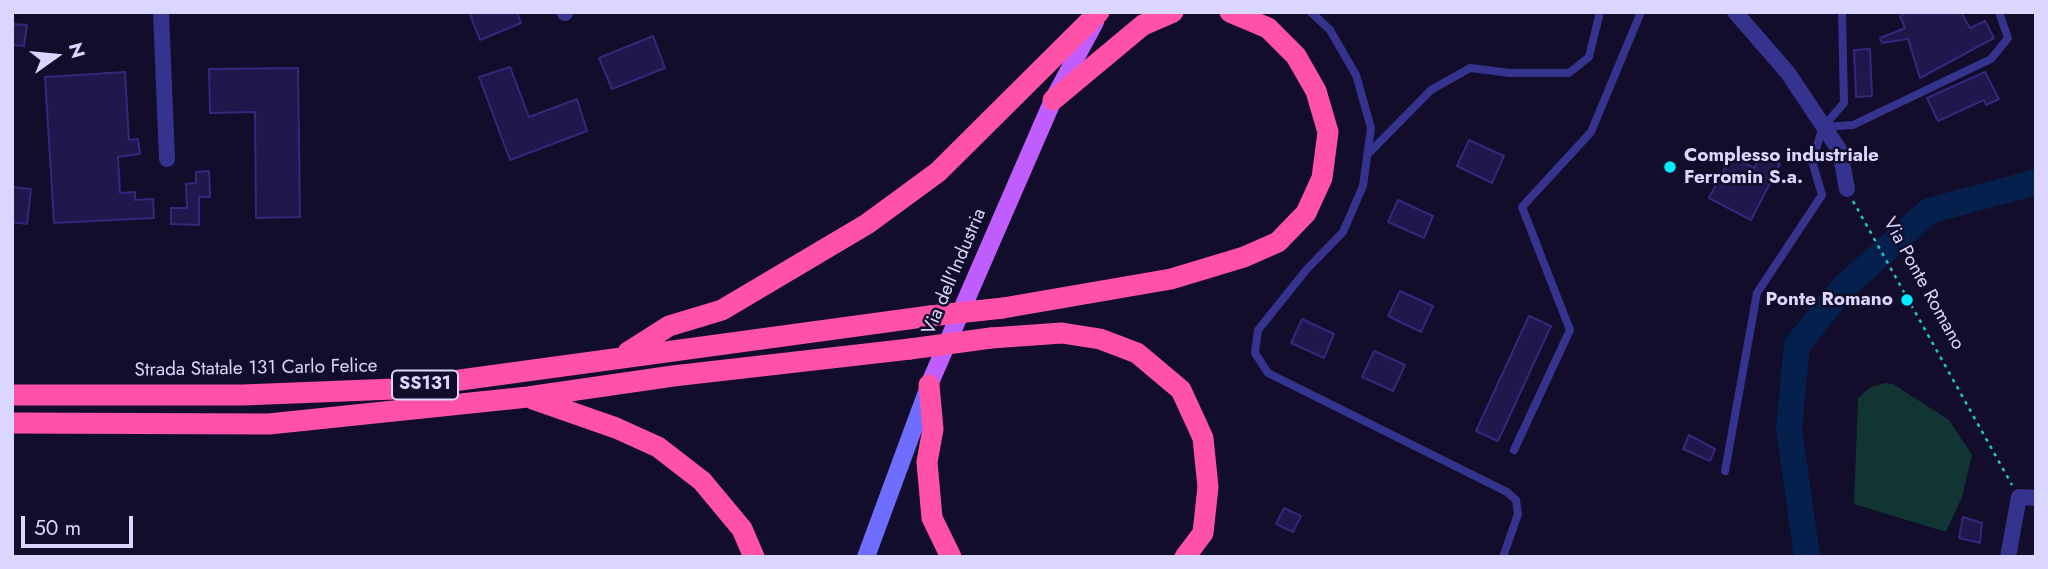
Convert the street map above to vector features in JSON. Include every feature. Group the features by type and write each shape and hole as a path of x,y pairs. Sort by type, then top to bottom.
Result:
{"highway":[{"path":"624,355 669,326 722,310 867,224 938,172 1099,12"},
{"path":"1053,100 1143,25 1173,12"},
{"name":"Strada Statale 131 Carlo Felice","path":"12,395 243,395 394,389 624,355 1003,308 1171,279 1244,257 1278,242 1306,213 1322,178 1328,132 1316,91 1296,55 1268,28 1230,12"},
{"path":"528,397 673,376 991,338 1062,332 1100,340 1137,353 1181,390 1203,438 1209,487 1203,533 1185,557"},
{"path":"929,385 933,429 927,462 932,518 951,557"},
{"path":"528,397 616,428 658,447 702,481 741,529 754,557"},
{"name":"SS131","path":"12,423 269,424 528,397"}],"main road":[{"name":"Via dell'Industria","path":"866,557 929,385 1053,100 1099,12"}],"street":[{"path":"161,12 167,159"},
{"path":"1735,12 1788,73 1840,150 1847,189"},
{"path":"2008,557 2019,496 2036,498"}],"lane":[{"path":"1311,12 1330,30 1356,75 1371,128 1363,186 1343,232 1307,269 1258,330 1255,353 1268,373 1507,492 1516,500 1518,514 1503,557"},
{"path":"1367,155 1431,90 1469,68 1510,73 1569,73 1589,57 1600,12"},
{"path":"1514,450 1570,330 1522,208 1591,132 1641,12"},
{"path":"1725,471 1757,293 1822,195 1812,161 1823,127 1844,103 1842,12"},
{"path":"1823,127 1853,125 1991,60 2008,38 1999,12"}],"path":[{"name":"Via Ponte Romano","path":"1847,189 1985,441 2019,496"}],"green space":[{"path":"1893,384 1949,420 1972,455 1962,497 1946,532 1854,504 1858,398 1871,387"}],"building":[{"path":"469,12 517,12 521,23 480,40"},
{"path":"1907,12 1961,12 1970,28 1985,21 1994,38 1920,78 1908,39 1882,43 1880,38 1905,28 1900,16"},
{"path":"12,24 27,25 24,46 12,45"},
{"path":"653,36 665,68 612,89 599,58"},
{"path":"1870,49 1872,96 1856,97 1854,50"},
{"path":"510,67 529,117 577,99 587,131 510,160 479,77"},
{"path":"298,68 300,217 256,218 255,112 210,113 209,69"},
{"path":"125,72 129,140 138,139 140,154 118,157 120,193 135,192 135,200 153,199 154,218 54,223 45,77"},
{"path":"1985,72 1999,99 1986,105 1984,100 1938,121 1927,98"},
{"path":"1469,140 1504,156 1492,183 1457,166"},
{"path":"1761,154 1780,164 1751,220 1709,198 1731,156 1754,168"},
{"path":"209,171 210,197 199,197 199,225 171,224 171,208 187,208 186,184 196,183 196,172"},
{"path":"12,187 31,189 27,224 12,222"},
{"path":"1398,200 1433,216 1424,238 1388,222"},
{"path":"1400,291 1433,306 1421,332 1388,316"},
{"path":"1529,316 1551,326 1498,441 1476,431"},
{"path":"1302,319 1334,334 1324,358 1291,343"},
{"path":"1374,351 1405,365 1393,391 1362,377"},
{"path":"1689,435 1715,449 1710,461 1683,449"},
{"path":"1284,508 1301,516 1293,532 1276,524"},
{"path":"1963,517 1982,523 1980,543 1959,538"}],"waterway":[{"path":"1807,557 1789,428 1797,345 1843,288 1929,211 2036,182"}],"place":[{"name":"Complesso industriale Ferromin S.a.","path":"1670,167"},
{"name":"Ponte Romano","path":"1907,300"}]}
